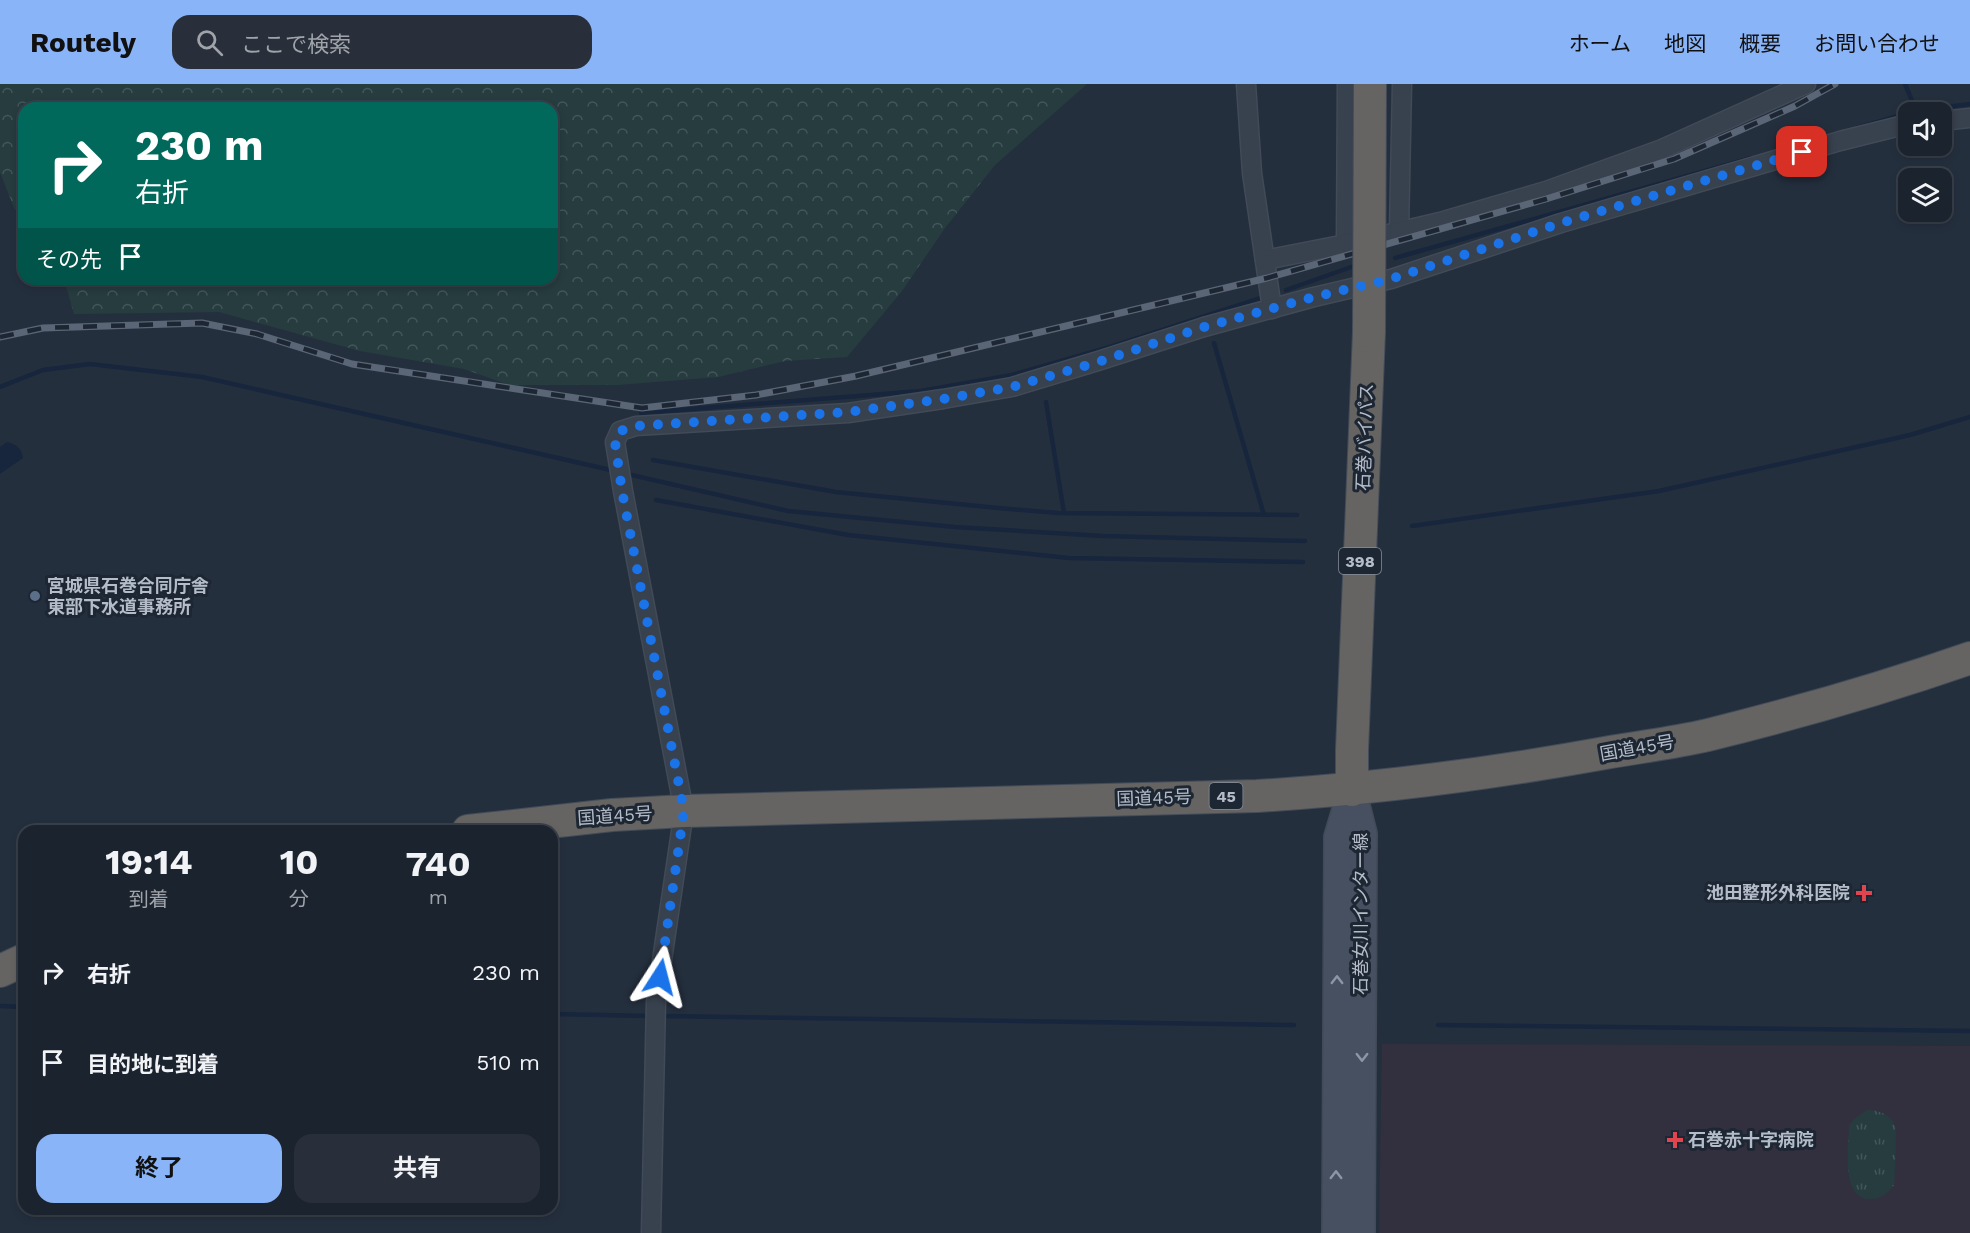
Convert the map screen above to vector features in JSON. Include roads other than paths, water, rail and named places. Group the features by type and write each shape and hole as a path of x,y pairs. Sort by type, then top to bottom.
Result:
{"highway":[{"name":"石巻バイパス","path":"1352,790 1369,332 1370,84"},
{"name":"国道45号","path":"522,825 612,815 684,811 1257,796 1352,790 1526,767 1706,735 1877,690 1970,658"},
{"path":"0,971 18,963"}],"main road":[{"name":"石巻女川インター線","path":"1336,1233 1338,837 1352,790"},
{"name":"石巻女川インター線","path":"1352,790 1363,834 1360,1233"}],"street":[{"path":"1246,84 1252,173 1272,309"},
{"path":"1346,244 1347,84"},
{"path":"1399,231 1402,84"},
{"path":"1265,260 1440,222 1546,191 1662,149 1806,84"},
{"path":"1952,120 1970,118"},
{"path":"651,1233 657,1016 684,811 622,491 615,442 620,431 636,426 848,412 1012,387 1204,327 1391,279 1561,223 1840,141 1898,126"}],"water":[{"path":"7,442 18,447 23,458 0,474 0,447"}],"waterway":[{"path":"1905,84 1913,102"},
{"path":"1952,106 1970,104"},
{"path":"1857,128 1898,116"},
{"path":"1395,258 1751,158"},
{"path":"1286,290 1357,265"},
{"path":"641,413 921,391 1012,375 1110,347 1264,297"},
{"path":"1214,343 1264,515"},
{"path":"0,387 43,370 90,364 202,377 615,471"},
{"path":"1046,402 1064,513"},
{"path":"1412,526 1659,491 1910,435 1970,417"},
{"path":"653,460 836,492 998,508 1058,513 1297,515"},
{"path":"623,473 788,511 955,527 1103,536 1305,541"},
{"path":"656,500 848,535 1069,558 1303,562"},
{"path":"0,1006 18,1007"},
{"path":"558,1014 651,1016"},
{"path":"660,1016 1294,1025"},
{"path":"1438,1025 1970,1031"}],"railway":[{"path":"0,337 43,328 202,323 257,334 352,364 642,408 756,395 856,376 1267,278 1546,199 1674,159 1795,106 1835,84"}],"place":[{"name":"宮城県石巻合同庁舎 東部下水道事務所","path":"35,596"},
{"name":"池田整形外科医院","path":"1864,893"},
{"name":"石巻赤十字病院","path":"1675,1140"}]}
